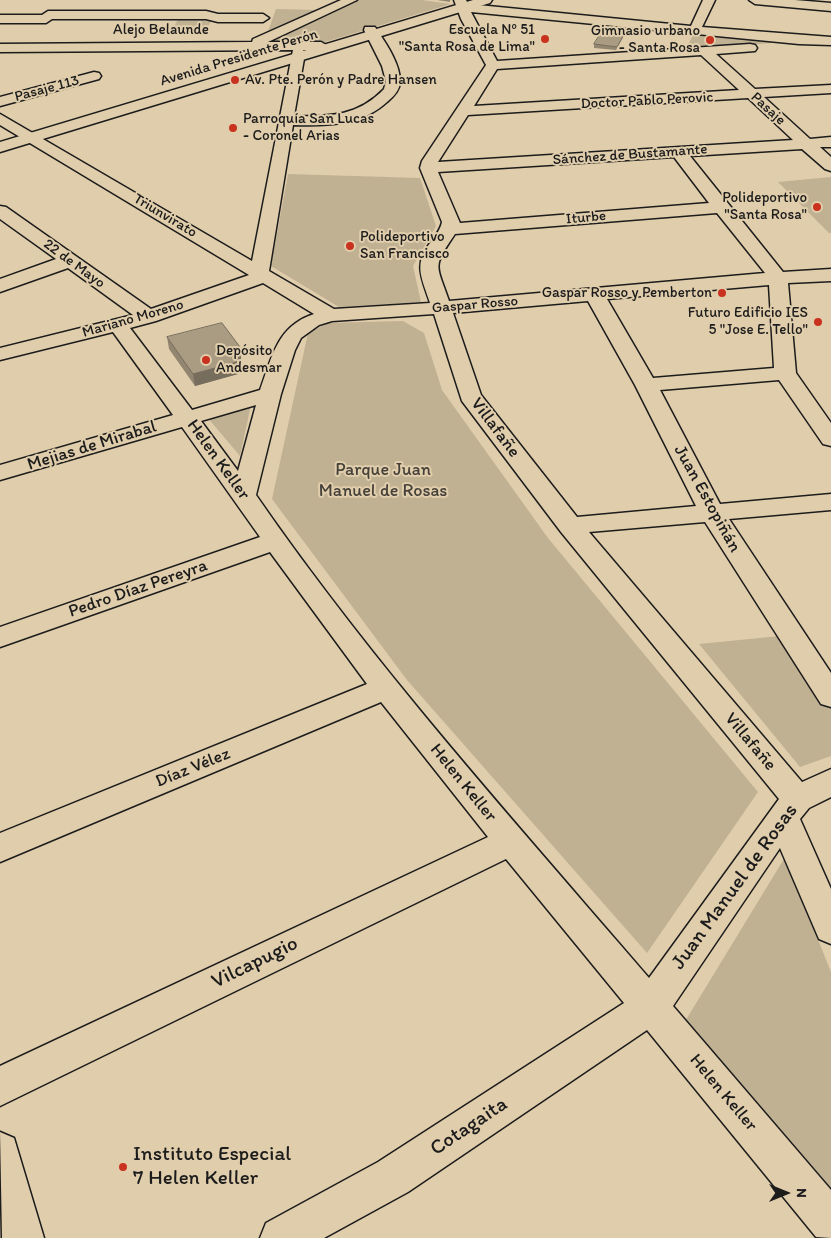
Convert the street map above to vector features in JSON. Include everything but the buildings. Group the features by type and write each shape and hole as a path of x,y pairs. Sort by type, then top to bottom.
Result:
{"street":[{"path":"26,48 35,33 48,21 58,0"},
{"path":"257,44 350,0"},
{"path":"697,25 709,0"},
{"path":"756,0 831,8"},
{"path":"469,2 801,36 827,41"},
{"path":"469,2 799,40 827,41"},
{"path":"469,2 494,65"},
{"name":"Avenida Presidente Perón","path":"0,140 29,135 297,56 469,2"},
{"path":"0,19 10,6"},
{"path":"0,19 48,21 206,15 214,18 264,14 252,66"},
{"path":"204,46 214,18"},
{"path":"288,120 327,121 349,118 369,110 385,96 392,87 392,78 389,65 371,32"},
{"name":"Avenida Presidente Perón","path":"0,147 29,135 252,66 297,56 321,46 371,32"},
{"path":"494,65 704,52 827,41"},
{"name":"Alejo Belaunde","path":"0,48 257,44 321,46"},
{"name":"Pasaje","path":"704,52 831,166"},
{"path":"262,274 275,176 288,120 297,56"},
{"path":"450,229 451,222 428,168 430,161 494,65"},
{"name":"Pasaje 113","path":"0,102 94,76"},
{"name":"Doctor Pablo Perovic","path":"464,110 753,96 831,89"},
{"name":"Triunvirato","path":"0,119 330,315"},
{"name":"Sánchez de Bustamante","path":"428,168 831,142"},
{"path":"678,152 778,278 785,373 831,439"},
{"name":"Iturbe","path":"450,229 722,207"},
{"name":"22 de Mayo","path":"0,211 149,317"},
{"name":"Villafañe","path":"450,229 429,255 428,266 470,396 790,808 819,904 831,928"},
{"path":"0,286 69,261"},
{"name":"Mariano Moreno","path":"5,348 149,317 262,274"},
{"name":"Gaspar Rosso","path":"244,496 270,394 292,335 312,321 330,315 440,308 778,278 831,276"},
{"name":"Juan Estopiñán","path":"595,295 646,385 712,513 831,696"},
{"name":"Helen Keller","path":"118,325 187,417 275,541 386,688 510,841 651,1006 831,1222"},
{"path":"646,385 785,373"},
{"name":"Mejias de Mirabal","path":"0,473 270,394"},
{"path":"570,526 831,502"},
{"name":"Pedro Díaz Pereyra","path":"0,637 275,541"},
{"name":"Díaz Vélez","path":"0,848 386,688"},
{"name":"Juan Manuel de Rosas","path":"651,1006 790,808 831,782"},
{"name":"Vilcapugio","path":"0,1086 510,841"},
{"name":"Cotagaita","path":"281,1238 393,1177 651,1006"},
{"path":"0,1152 23,1238"}],"green space":[{"path":"358,0 422,0 451,4 325,42 276,43 271,40 328,12"},
{"path":"276,9 318,10 266,37"},
{"path":"178,19 212,19 208,27 174,27"},
{"path":"695,31 782,42 685,51"},
{"name":"Polideportivo San Francisco","path":"288,174 420,178 436,226 413,266 421,302 339,307 271,266"},
{"name":"Polideportivo \"Santa Rosa\"","path":"831,177 831,233 829,233 778,182"},
{"name":"Parque Juan Manuel de Rosas","path":"403,321 424,333 442,390 548,538 758,792 647,953 407,680 272,499 308,333 328,323"},
{"path":"251,405 240,456 207,417"},
{"path":"790,635 831,701 831,756 800,767 699,644"},
{"path":"790,849 805,907 831,972 831,1211 684,1023"}],"place":[{"name":"Escuela Nº 51 \"Santa Rosa de Lima\"","path":"545,39"},
{"name":"Gimnasio urbano - Santa Rosa","path":"710,40"},
{"name":"Av. Pte. Perón y Padre Hansen","path":"235,80"},
{"name":"Parroquía San Lucas - Coronel Arias","path":"233,128"},
{"name":"Polideportivo \"Santa Rosa\"","path":"817,207"},
{"name":"Polideportivo San Francisco","path":"350,246"},
{"name":"Gaspar Rosso y Pemberton","path":"722,293"},
{"name":"Futuro Edificio IES 5 \"Jose E. Tello\"","path":"818,322"},
{"name":"Depósito Andesmar","path":"206,360"},
{"name":"Instituto Especial 7 Helen Keller","path":"123,1167"}]}
